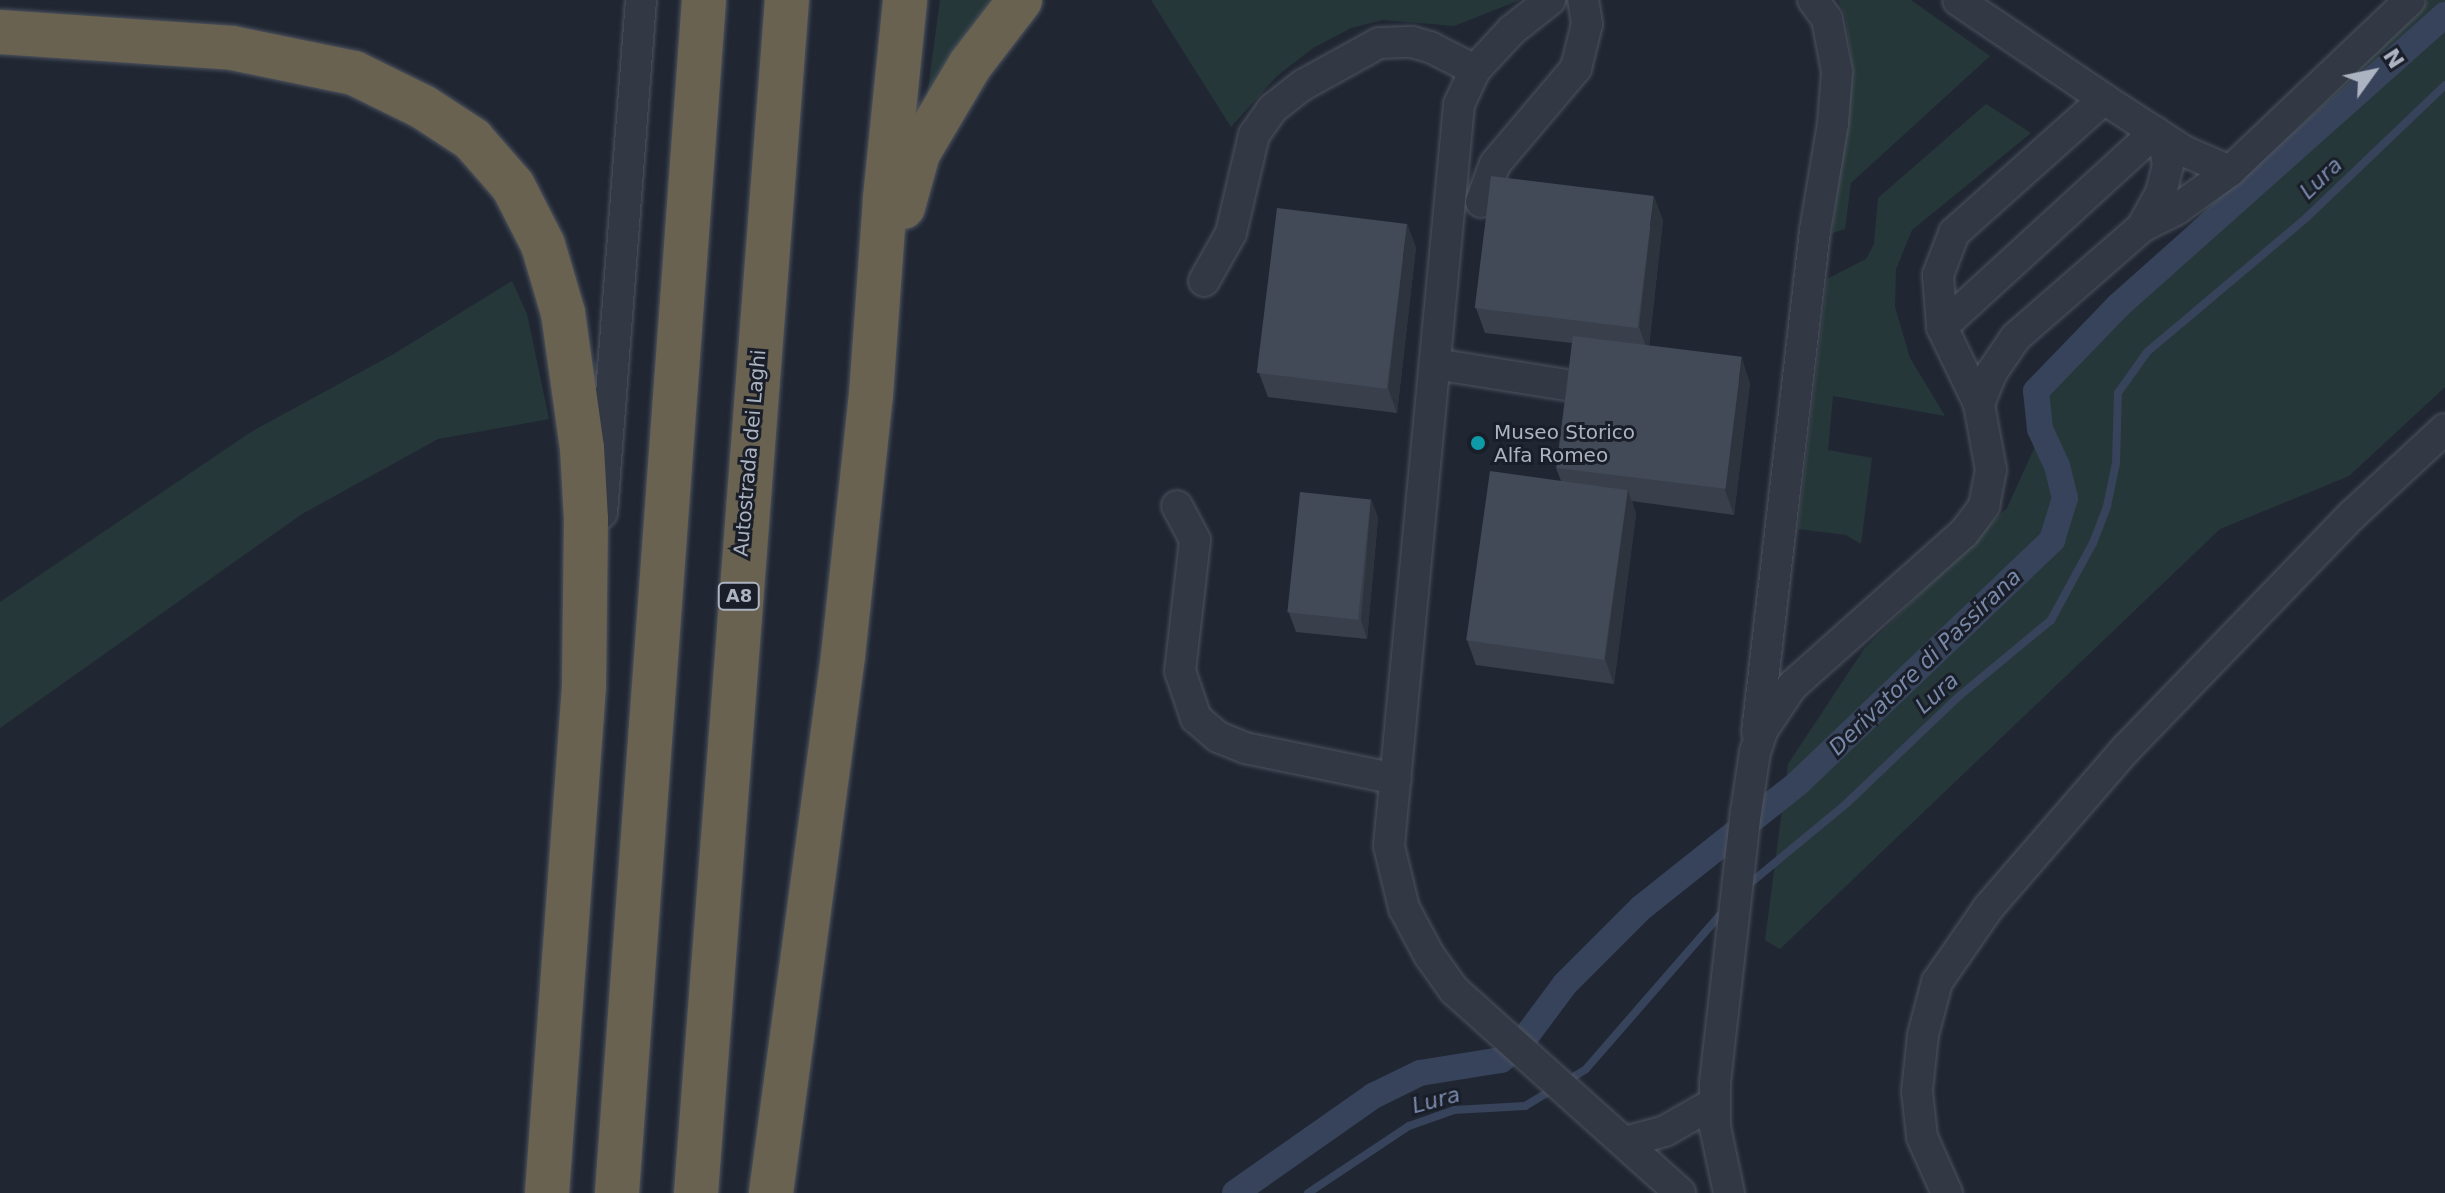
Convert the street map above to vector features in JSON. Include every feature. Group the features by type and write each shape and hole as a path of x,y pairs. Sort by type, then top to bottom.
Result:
{"highway":[{"path":"617,1193 704,0"},
{"name":"Autostrada dei Laghi","path":"696,1193 787,0"},
{"path":"771,1193 843,656 871,395 885,198 905,0"},
{"path":"871,395 900,216 918,153 970,65 1005,15 1020,0"},
{"path":"0,32 232,48 354,73 423,107 472,139 513,186 543,245 563,313 582,448 586,519 584,686 547,1193"}],"street":[{"path":"584,686 602,517 641,0"},
{"path":"1550,0 1512,30 1475,70 1459,105 1389,846 1404,908 1429,955 1474,1010 1680,1193"},
{"path":"1481,202 1495,164 1576,68 1587,24 1583,0"},
{"path":"1729,1193 1715,1127 1714,1103 1729,951 1837,72 1827,19 1813,0"},
{"path":"1958,0 2184,151 2230,171"},
{"path":"1979,404 1992,372 2016,337 2142,227 2177,209 2230,171 2410,0"},
{"path":"1204,281 1231,233 1254,135 1272,109 1303,85 1379,43 1412,42 1430,47 1475,70"},
{"path":"1755,752 1775,707 1792,686 1964,533 1984,506 1991,470 1979,404 1942,327 1938,275 1954,233 2104,99"},
{"path":"2142,227 2161,193 2168,165 2159,135"},
{"path":"1942,327 2159,135"},
{"path":"1435,364 1566,385"},
{"path":"1947,1193 1922,1137 1917,1091 1923,1035 1937,982 1989,907 2126,749 2351,516 2445,429"},
{"path":"1177,506 1195,540 1180,671 1196,718 1218,737 1245,748 1396,779"},
{"path":"1625,1142 1665,1131 1714,1103"}],"shaded area":[{"path":"940,0 1004,0 921,141"},
{"path":"1151,0 1520,0 1454,26 1383,20 1351,28 1313,48 1277,76 1231,127"},
{"path":"1838,0 1911,0 1990,56 1851,183 1845,229 1832,233 1853,71 1845,15"},
{"path":"2429,0 2445,0 2445,387 2349,476 2220,529 1780,949 1765,940 1788,764 1864,649 2007,508 2043,429 2050,377 2206,208"},
{"path":"1986,104 2031,133 1912,230 1896,269 1895,307 1910,358 1945,416 1833,396 1828,450 1872,458 1861,544 1846,535 1798,529 1827,279 1866,259 1874,244 1878,198"},
{"path":"512,281 527,314 549,419 438,439 302,514 0,728 0,602 251,432 392,355"}],"building":[{"path":"1491,176 1654,196 1638,328 1475,308"},
{"path":"1277,208 1407,224 1387,389 1257,373"},
{"path":"1573,336 1742,357 1726,489 1557,468"},
{"path":"1490,471 1628,490 1604,660 1466,640"},
{"path":"1300,492 1371,499 1358,620 1287,612"}],"waterway":[{"name":"Derivatore di Passirana","path":"1235,1193 1373,1096 1420,1073 1501,1060 1519,1046 1565,984 1641,908 1798,783 2052,540 2065,498 2057,466 2040,429 2036,391 2118,306 2445,15"},
{"name":"Lura","path":"1748,885 1847,803 1958,697 2051,620 2093,543 2107,506 2116,463 2118,393 2147,352 2306,218 2445,85"},
{"name":"Lura","path":"1567,1081 1586,1069 1725,909"},
{"name":"Lura","path":"1308,1193 1409,1126 1454,1110 1525,1106 1555,1088"}],"place":[{"name":"Museo Storico Alfa Romeo","path":"1478,443"}]}
